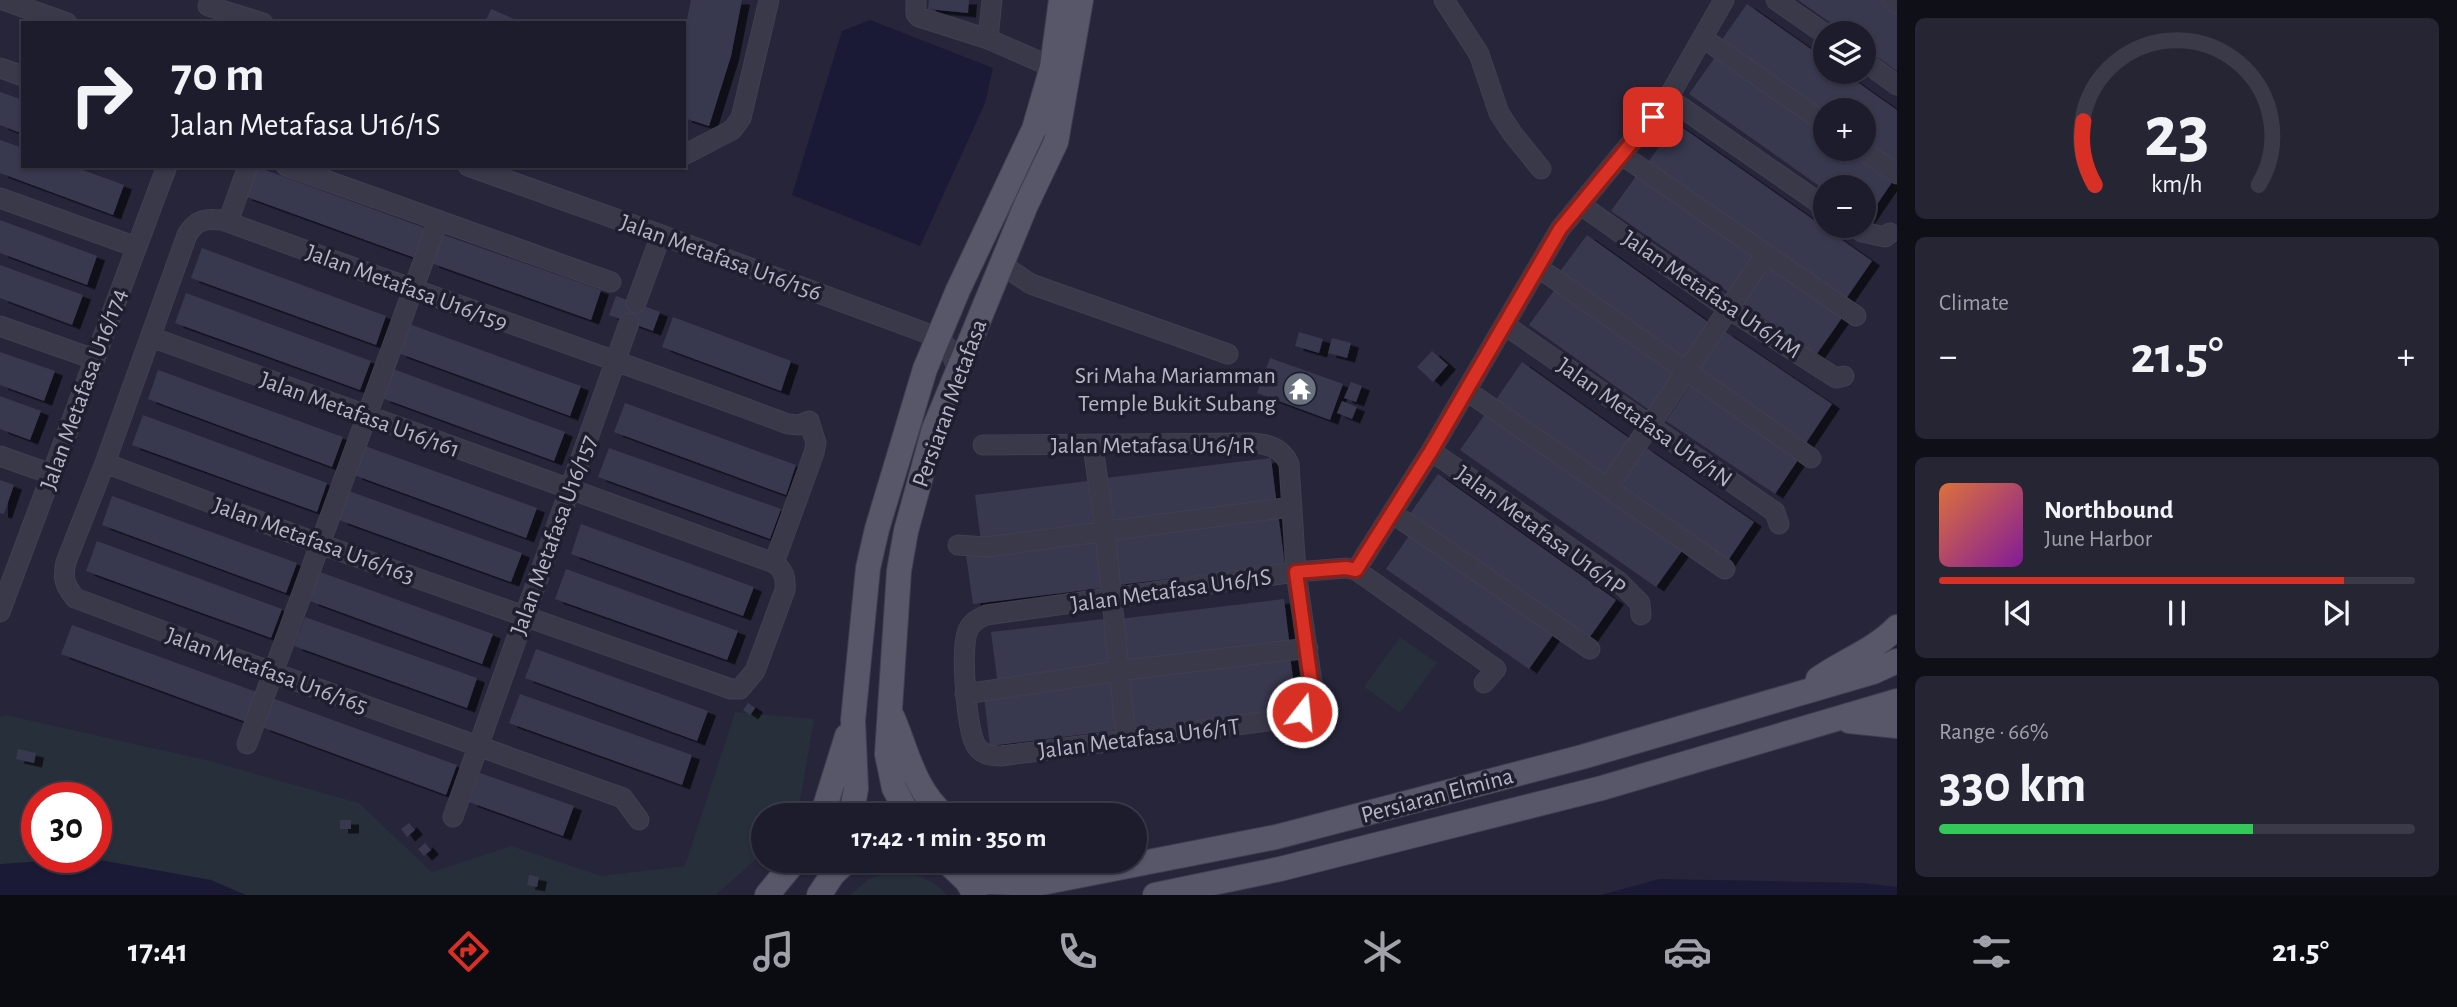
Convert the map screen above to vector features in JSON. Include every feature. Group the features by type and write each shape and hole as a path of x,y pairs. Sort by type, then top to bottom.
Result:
{"main road":[{"name":"Persiaran Metafasa","path":"853,803 856,789 853,720 868,568 908,421 937,337 1034,129 1052,67 1061,0"},
{"name":"Persiaran Metafasa","path":"902,803 894,789 887,754 899,571 906,531 934,429 957,369 1056,142 1081,0"},
{"path":"1798,694 1833,668 1862,654 1897,627"},
{"name":"Persiaran Elmina","path":"1147,862 1276,837 1582,757 1874,672 1897,661"},
{"name":"Persiaran Elmina","path":"1155,895 1280,869 1588,792 1897,701"},
{"path":"889,707 913,773 930,803"},
{"path":"826,803 853,720"},
{"path":"1833,720 1897,726"},
{"path":"767,895 785,873"},
{"path":"819,895 834,873"},
{"path":"957,873 971,888"},
{"name":"Persiaran Elmina","path":"971,888 1036,884 1092,873"}],"street":[{"path":"3,0 61,21"},
{"path":"686,154 732,130 741,118 769,0"},
{"path":"916,0 916,14 919,17 988,39 1052,67"},
{"path":"988,39 992,0"},
{"path":"1444,0 1479,54 1499,113 1541,169"},
{"path":"1484,683 1496,669 1356,570 1467,391 1560,229 1668,98 1724,0"},
{"path":"1776,0 1813,26"},
{"path":"1892,0 1897,3"},
{"path":"208,6 257,21"},
{"path":"1703,38 1813,115"},
{"path":"0,68 21,75"},
{"path":"1876,70 1897,85"},
{"path":"1668,98 1813,199"},
{"path":"1622,155 1856,316"},
{"path":"1876,159 1897,174"},
{"name":"Jalan Metafasa U16/174","path":"0,612 5,585 51,474 166,168"},
{"path":"228,222 247,168"},
{"path":"292,168 611,282"},
{"name":"Jalan Metafasa U16/156","path":"474,168 937,337"},
{"path":"0,198 136,247"},
{"name":"Jalan Metafasa U16/1M","path":"1581,205 1727,308 1836,378 1844,376"},
{"name":"Jalan Metafasa U16/159","path":"151,337 187,235 199,221 210,219 228,222 412,290 615,359 788,424 799,425 809,421 816,443 814,453 774,564"},
{"path":"247,744 438,221"},
{"path":"1876,235 1885,237 1890,233"},
{"path":"636,303 662,235"},
{"path":"1608,487 1765,255"},
{"path":"1002,265 1031,284 1228,354"},
{"path":"1539,268 1811,458"},
{"name":"Jalan Metafasa U16/157","path":"453,817 629,323"},
{"name":"Jalan Metafasa U16/1N","path":"1505,325 1775,512 1779,524"},
{"path":"0,326 94,359"},
{"path":"937,337 957,338 974,331"},
{"path":"105,463 151,337"},
{"name":"Jalan Metafasa U16/161","path":"151,337 774,564"},
{"path":"937,337 951,351 957,369"},
{"path":"1467,391 1725,569"},
{"name":"Jalan Metafasa U16/1R","path":"983,444 1265,444 1285,454 1289,464 1296,572"},
{"path":"1093,446 1105,531 1126,739"},
{"name":"Jalan Metafasa U16/1P","path":"1431,451 1618,581 1640,603 1641,615"},
{"path":"0,456 51,474"},
{"name":"Jalan Metafasa U16/163","path":"105,463 320,544 730,689 740,689 755,671 785,590 786,579 774,564"},
{"name":"Jalan Metafasa U16/165","path":"105,463 63,574 65,585 75,598 274,673 623,798 639,820"},
{"path":"958,545 986,547 1292,507"},
{"path":"1392,513 1590,649"},
{"name":"Jalan Metafasa U16/1S","path":"986,615 1296,572 1346,568 1356,570"},
{"name":"Jalan Metafasa U16/1T","path":"986,615 971,624 965,640 965,694 973,739 977,748 985,754 1001,756 1291,718 1302,712 1309,702 1312,689 1296,572"},
{"path":"965,694 1118,671 1308,648"}],"shaded area":[{"path":"870,20 993,68 985,103 920,246 792,195 842,31"},
{"path":"1400,637 1437,663 1400,713 1364,687"},
{"path":"735,712 814,719 800,803 751,803 751,864 716,895 0,895 0,717 6,715 210,761 359,803 432,872 511,846 601,876 685,866"},
{"path":"112,862 211,880 246,895 0,895 0,864 21,863 21,873 112,873"},
{"path":"887,873 906,873 922,877 947,895 850,895 869,879"},
{"path":"1659,879 1863,883 1897,887 1897,895 1601,895"}],"building":[{"path":"691,0 742,0 731,56 709,126 686,119 686,24"},
{"path":"929,0 969,0 968,13 928,9"},
{"path":"1798,0 1885,0 1897,9 1897,71 1876,56 1876,21 1828,21"},
{"path":"1747,4 1813,51 1813,84 1860,84 1897,110 1897,171 1876,156 1876,98 1813,98 1813,112 1718,45"},
{"path":"491,9 518,21 486,21"},
{"path":"1718,53 1813,120 1813,161 1870,161 1895,178 1876,206 1876,175 1813,175 1813,182 1689,94"},
{"path":"0,92 21,99 21,133 0,125"},
{"path":"1676,123 1813,219 1813,238 1839,238 1872,261 1843,303 1646,165"},
{"path":"0,140 21,147 21,168 77,168 124,185 113,215 0,173"},
{"path":"253,168 260,168 425,228 415,258 244,196"},
{"path":"1639,172 1759,255 1731,294 1611,211"},
{"path":"0,220 97,256 87,285 0,253"},
{"path":"441,234 601,290 591,320 431,263"},
{"path":"1587,235 1711,324 1682,364 1558,274"},
{"path":"202,248 386,316 376,345 191,278"},
{"path":"1772,264 1844,315 1816,355 1743,304"},
{"path":"0,265 83,295 72,325 0,298"},
{"path":"1558,285 1677,370 1649,410 1529,325"},
{"path":"186,293 371,361 360,390 175,323"},
{"path":"616,296 660,312 653,331 609,315"},
{"path":"673,317 791,361 781,391 662,347"},
{"path":"409,324 581,386 570,416 398,353"},
{"path":"1724,331 1832,404 1804,446 1695,372"},
{"path":"1299,332 1323,339 1319,353 1295,346"},
{"path":"1332,338 1351,343 1347,358 1328,353"},
{"path":"1432,351 1448,365 1433,382 1417,367"},
{"path":"0,352 55,371 44,401 0,385"},
{"name":"Sri Maha Mariamman Temple Bukit Subang","path":"1270,358 1343,384 1330,420 1257,393"},
{"path":"1522,362 1632,440 1603,481 1493,404"},
{"path":"393,369 565,432 554,461 382,398"},
{"path":"158,370 343,437 332,467 148,399"},
{"path":"1693,381 1802,454 1775,494 1666,421"},
{"path":"1351,382 1362,386 1356,402 1344,398"},
{"path":"0,396 41,411 30,440 0,429"},
{"path":"1342,401 1357,407 1352,419 1337,413"},
{"path":"625,403 796,465 786,495 614,432"},
{"path":"1488,410 1684,548 1656,587 1460,450"},
{"path":"143,415 327,483 317,512 132,445"},
{"path":"365,446 537,508 526,538 354,475"},
{"path":"1645,447 1754,522 1725,565 1615,490"},
{"path":"609,448 781,509 770,539 598,477"},
{"path":"1271,458 1277,506 1111,526 1105,478"},
{"path":"1438,474 1616,600 1587,641 1409,515"},
{"path":"0,480 14,485 4,514 0,513"},
{"path":"1088,481 1094,528 981,542 975,495"},
{"path":"349,491 522,553 511,582 339,520"},
{"path":"112,496 297,563 286,593 102,525"},
{"path":"1278,513 1285,565 1118,585 1112,533"},
{"path":"581,524 754,587 743,616 571,554"},
{"path":"1413,530 1556,631 1529,669 1386,569"},
{"path":"1096,539 1103,588 973,604 966,555"},
{"path":"97,541 282,609 271,638 86,571"},
{"path":"566,569 738,631 727,660 555,599"},
{"path":"320,572 493,634 482,664 310,601"},
{"path":"1284,599 1290,648 1125,668 1119,619"},
{"path":"305,617 477,678 467,708 294,646"},
{"path":"1104,619 1110,671 998,685 991,632"},
{"path":"72,625 257,692 246,722 61,654"},
{"path":"536,649 708,711 697,741 525,678"},
{"path":"1290,656 1297,708 1133,728 1126,676"},
{"path":"1112,681 1118,730 990,746 984,697"},
{"path":"520,694 692,755 682,785 509,723"},
{"path":"272,698 457,765 446,795 262,727"},
{"path":"748,703 755,708 750,715 743,710"},
{"path":"18,749 36,753 34,763 16,759"},
{"path":"480,773 574,806 563,836 469,802"},
{"path":"340,820 351,820 351,829 340,829"},
{"path":"409,823 415,830 407,837 401,829"},
{"path":"425,843 431,850 424,856 418,849"},
{"path":"529,875 539,877 537,887 527,885"}],"place":[{"name":"Sri Maha Mariamman Temple Bukit Subang","path":"1300,389"}],"route":[{"path":"1302,712 1309,702 1312,689 1296,572 1346,568 1356,570 1431,451 1560,229 1653,117"}]}
